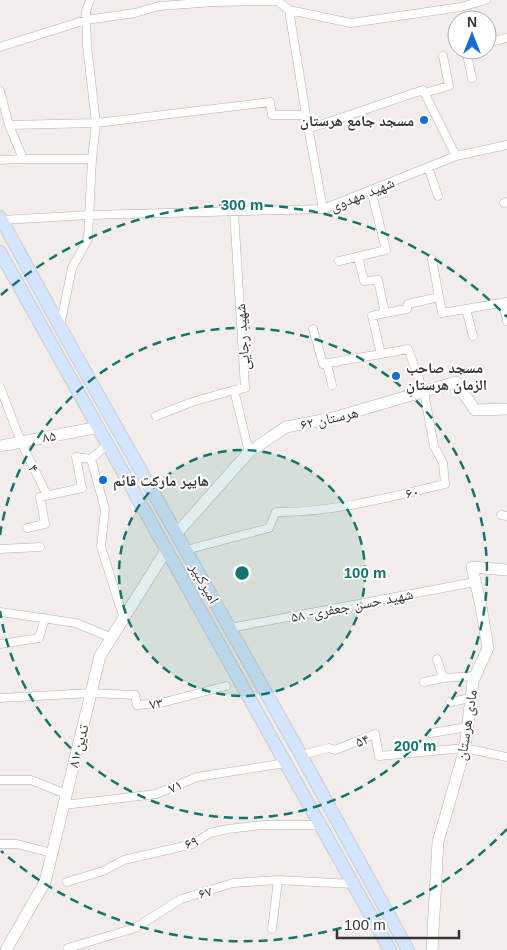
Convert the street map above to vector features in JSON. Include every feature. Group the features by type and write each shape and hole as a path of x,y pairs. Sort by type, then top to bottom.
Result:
{"main road":[{"name":"امیرکبیر","path":"1,218 408,950"},
{"name":"امیرکبیر","path":"0,252 390,950"},
{"path":"54,350 69,343"},
{"path":"64,368 79,361"},
{"path":"371,916 385,908"}],"street":[{"path":"60,326 72,268 88,239 92,159 96,123 87,46 86,11 90,0"},
{"path":"0,47 86,20 134,13 158,6 277,0 290,10 351,23 461,7 486,0"},
{"path":"290,10 308,129 323,209"},
{"path":"424,93 449,86 443,56"},
{"path":"468,60 472,78"},
{"path":"308,129 423,90 456,156"},
{"path":"0,91 9,125 23,159"},
{"path":"9,125 96,123 270,102 272,115 306,115"},
{"name":"شهید مهدوی","path":"1,218 323,209 456,156 507,145"},
{"path":"0,160 92,159"},
{"path":"428,167 438,196"},
{"path":"339,261 386,250 370,190"},
{"name":"شهید رجایی","path":"234,212 245,388 234,390 249,452"},
{"path":"358,256 364,281 378,280 385,313"},
{"path":"432,259 442,313 505,302 507,321"},
{"path":"314,329 323,364 381,354 372,316 407,309 408,304 439,297"},
{"path":"466,309 473,336"},
{"name":"۶۰","path":"186,550 269,528 276,512 326,508 395,496 445,484 443,463 434,446 424,392 408,349 381,354"},
{"path":"327,364 332,385"},
{"name":"هرستان ۶۲","path":"177,533 249,452 286,427 333,418 456,382 476,410 507,409"},
{"name":"۴","path":"0,387 21,442 47,495"},
{"path":"156,416 192,402 234,390"},
{"name":"۸۵","path":"0,446 99,427"},
{"path":"92,459 108,444"},
{"path":"27,528 45,524 40,497 82,488 76,457 92,459"},
{"path":"92,459 105,509 101,547 124,618"},
{"path":"0,549 40,547"},
{"name":"تدین ۸۱","path":"6,950 45,882 100,656 167,550"},
{"path":"474,582 472,567 507,570"},
{"name":"شهید حسن جعفری- ۵۸","path":"230,628 474,582"},
{"name":"مادی هرستان","path":"432,950 438,842 465,748 473,681 488,648 481,606 474,582"},
{"path":"0,612 76,623 112,638"},
{"path":"0,644 39,638 45,618"},
{"path":"437,659 443,678"},
{"path":"424,682 443,678 475,676"},
{"name":"۷۳","path":"91,693 134,695 137,705 161,703 226,686"},
{"path":"0,698 91,693"},
{"path":"450,702 471,698"},
{"path":"431,733 468,727"},
{"name":"۵۴","path":"301,755 330,748 335,750 376,734 379,756 465,748"},
{"path":"465,748 507,757"},
{"name":"۷۱","path":"0,780 31,780 65,800 156,794 196,777 286,763"},
{"name":"۶۹","path":"67,882 103,872 124,860 193,844 210,833 264,825 320,825"},
{"path":"0,844 17,844 52,853"},
{"path":"272,929 278,880"},
{"name":"۶۷","path":"68,948 135,928 182,899 233,883 278,880 353,884"}],"place":[{"name":"مسجد جامع هرستان","path":"424,120"},
{"name":"مسجد صاحب الزمان هرستان","path":"396,376"},
{"name":"هایپر مارکت قائم","path":"103,480"}]}
